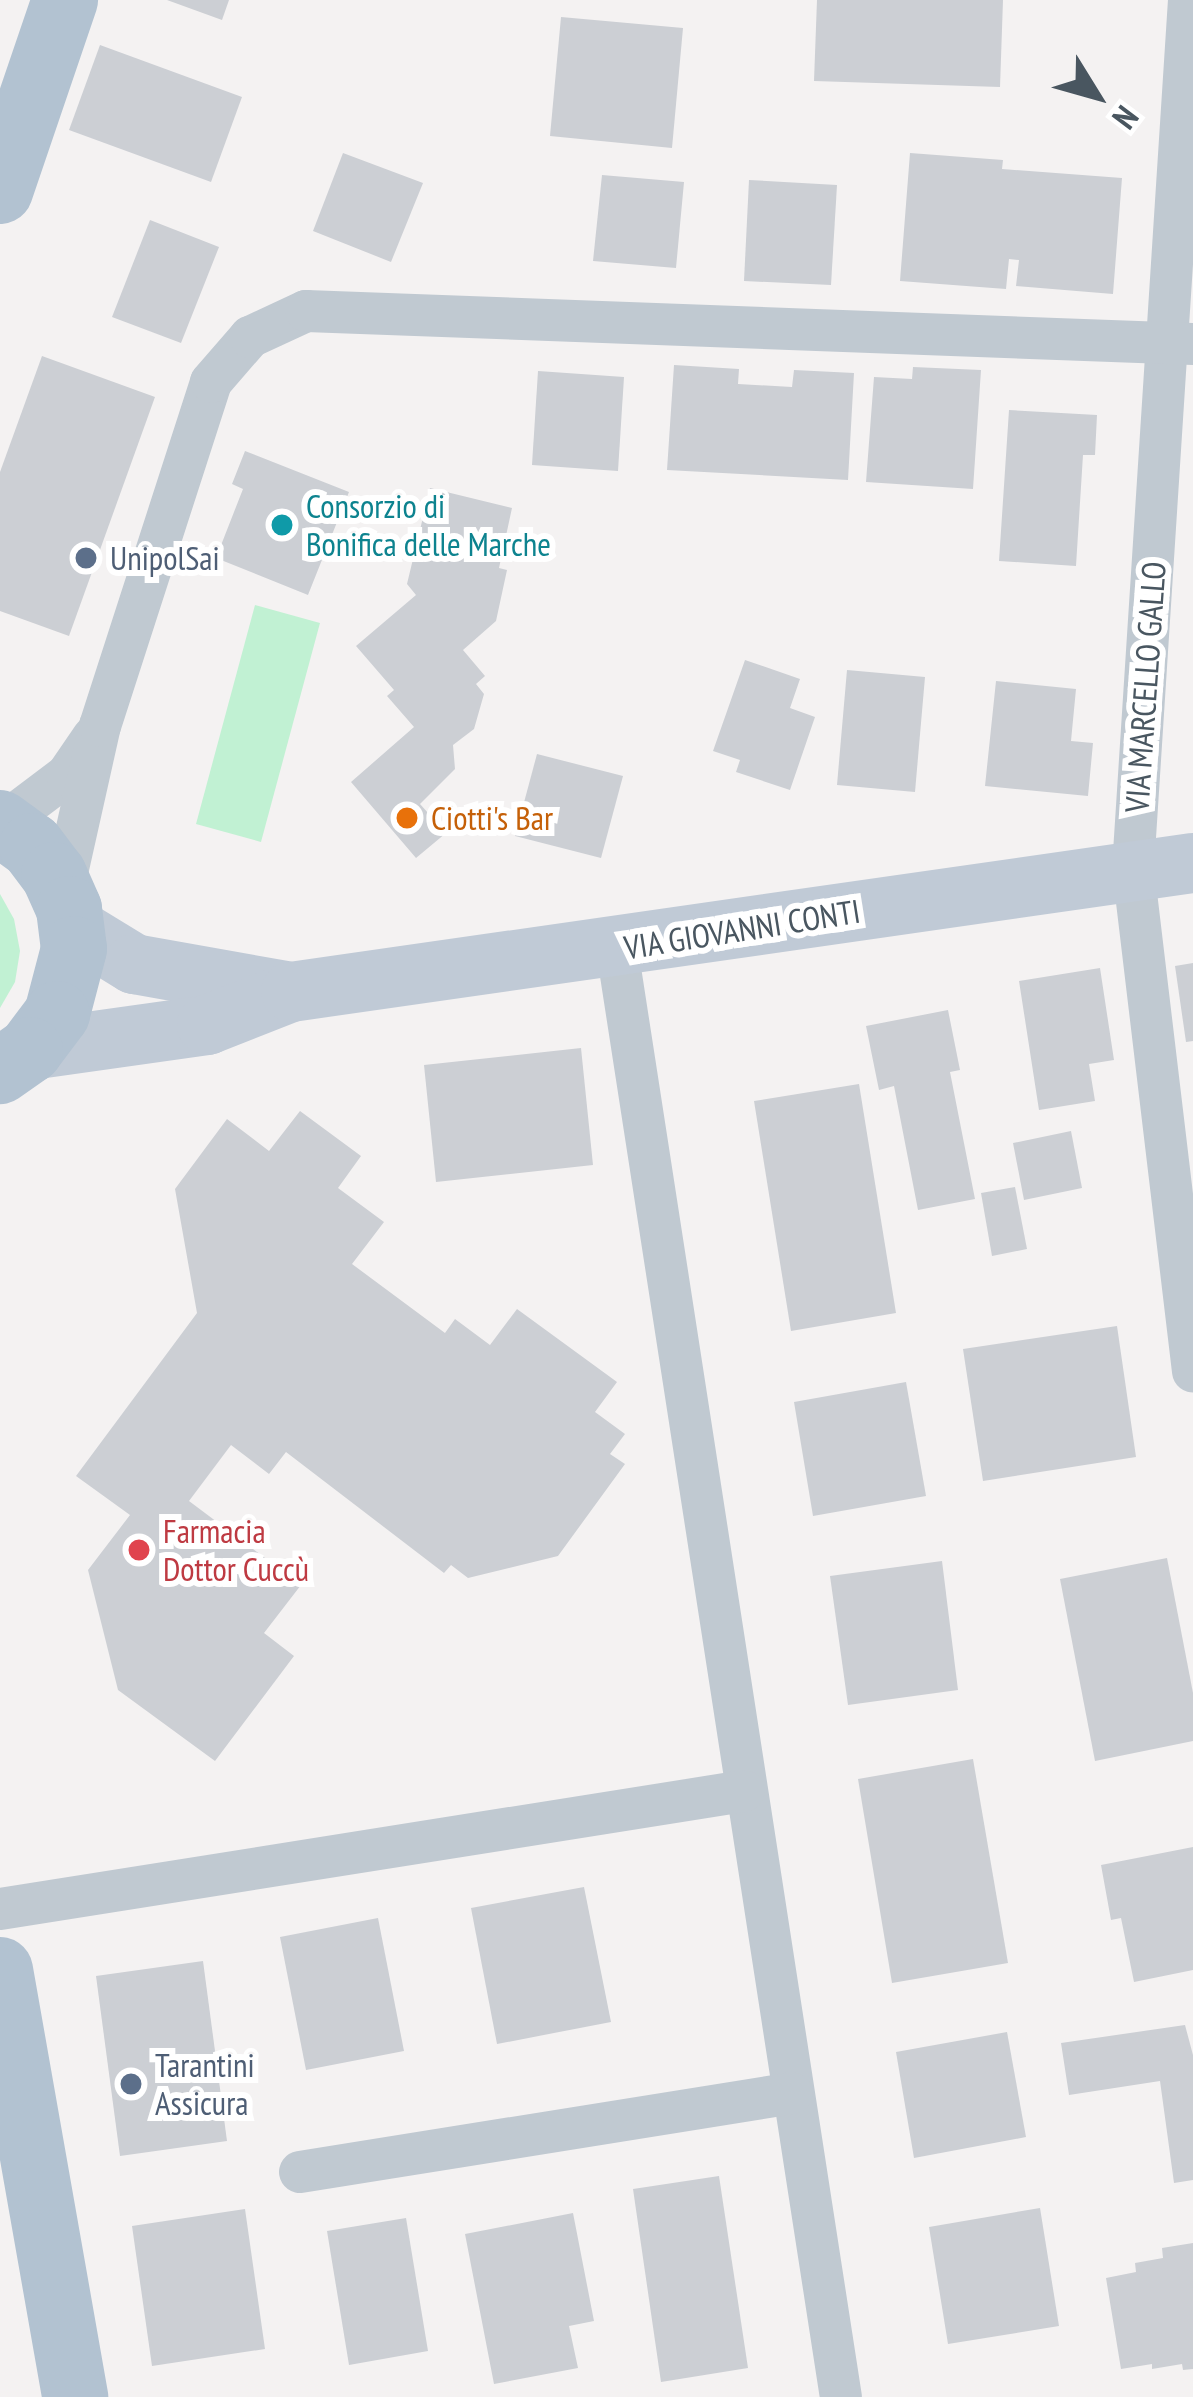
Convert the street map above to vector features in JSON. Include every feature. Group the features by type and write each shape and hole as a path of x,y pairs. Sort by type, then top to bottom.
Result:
{"main road":[{"path":"0,191 65,0"},
{"path":"1,823 45,860 67,909 66,994 15,1061"},
{"name":"VIA GIOVANNI CONTI","path":"15,1061 207,1025 291,992 1193,863"},
{"name":"VIA GIOVANNI CONTI","path":"67,909 134,964 291,992"},
{"path":"0,1970 75,2397"}],"street":[{"name":"VIA MARCELLO GALLO","path":"1189,0 1180,344 1133,868 1193,1371"},
{"path":"67,909 100,726 211,382 250,337 306,310 1180,344"},
{"path":"1,823 67,775 100,726"},
{"path":"616,949 743,1790 841,2397"},
{"path":"0,1910 743,1790"},
{"path":"300,2172 792,2093"}],"green space":[{"path":"255,605 320,623 261,842 196,824"},
{"path":"0,894 14,919 20,951 15,982 0,1008"}],"building":[{"path":"167,0 229,0 222,20"},
{"path":"817,0 1003,0 1000,87 814,81"},
{"path":"561,17 683,28 672,148 550,136"},
{"path":"100,45 242,97 211,182 69,130"},
{"path":"343,153 423,183 391,262 313,231"},
{"path":"910,153 1003,160 1002,169 1122,178 1113,294 1016,286 1019,260 1009,259 1006,289 900,281"},
{"path":"602,175 684,182 676,268 593,261"},
{"path":"749,180 837,185 831,285 744,281"},
{"path":"150,220 219,247 181,343 112,317"},
{"path":"42,356 155,397 69,636 0,611 0,472"},
{"path":"674,365 739,369 738,384 792,387 794,370 854,373 848,480 667,470"},
{"path":"913,367 981,370 973,489 866,482 874,377 912,379"},
{"path":"538,371 624,377 618,471 532,465"},
{"path":"1009,410 1097,415 1095,455 1083,455 1076,566 999,561"},
{"name":"Consorzio di Bonifica delle Marche","path":"245,451 349,492 308,595 216,558 243,489 232,484"},
{"path":"430,488 512,508 499,568 507,570 496,621 463,650 485,676 476,684 484,694 474,729 453,745 455,769 420,804 446,833 416,858 351,782 414,727 387,696 394,690 356,646 416,595 407,584"},
{"path":"745,660 800,679 790,708 815,717 790,790 736,772 740,760 713,751"},
{"path":"847,670 925,677 915,792 837,785"},
{"path":"996,681 1076,689 1071,741 1093,743 1088,796 985,786"},
{"path":"537,754 623,776 601,858 515,836"},
{"path":"1193,963 1193,1041 1186,1042 1175,966"},
{"path":"1100,968 1114,1060 1089,1064 1095,1101 1039,1110 1019,981"},
{"path":"948,1010 960,1070 950,1072 975,1199 918,1210 894,1086 879,1090 866,1026"},
{"path":"581,1048 593,1165 436,1182 424,1065"},
{"path":"859,1084 896,1313 791,1331 754,1101"},
{"path":"300,1111 361,1156 338,1188 384,1222 352,1264 445,1333 455,1319 490,1345 517,1309 617,1382 595,1412 625,1434 610,1454 625,1464 558,1556 468,1578 451,1565 444,1573 286,1452 269,1474 231,1445 189,1501 301,1585 264,1633 294,1656 215,1761 118,1690 88,1570 130,1515 76,1476 197,1313 175,1189 227,1119 269,1151"},
{"path":"1071,1131 1082,1188 1024,1200 1013,1143"},
{"path":"1015,1187 1027,1249 992,1256 981,1193"},
{"path":"1117,1326 1136,1457 983,1481 963,1349"},
{"path":"906,1382 926,1496 813,1516 794,1402"},
{"path":"1167,1558 1193,1693 1193,1741 1095,1761 1060,1579"},
{"path":"942,1561 958,1690 848,1705 830,1576"},
{"path":"973,1759 1008,1963 892,1983 858,1779"},
{"path":"1193,1847 1193,1970 1134,1982 1121,1918 1111,1920 1101,1865"},
{"path":"584,1887 611,2022 497,2044 471,1908"},
{"path":"378,1918 404,2051 306,2070 280,1937"},
{"path":"203,1961 227,2141 120,2156 96,1976"},
{"path":"1185,2025 1193,2055 1193,2180 1174,2183 1160,2081 1069,2095 1061,2043"},
{"path":"1007,2032 1026,2137 914,2158 896,2052"},
{"path":"719,2176 748,2368 661,2382 633,2189"},
{"path":"1040,2208 1059,2326 948,2344 929,2227"},
{"path":"245,2209 265,2349 152,2366 132,2226"},
{"path":"573,2213 594,2321 569,2326 578,2368 494,2384 465,2234"},
{"path":"406,2218 428,2351 349,2365 327,2231"},
{"path":"1193,2243 1193,2369 1183,2370 1182,2364 1152,2369 1152,2364 1121,2369 1106,2278 1136,2272 1135,2263 1163,2258 1162,2248"}],"place":[{"name":"Consorzio di Bonifica delle Marche","path":"282,525"},
{"name":"UnipolSai","path":"86,558"},
{"name":"Ciotti's Bar","path":"407,818"},
{"name":"Farmacia Dottor Cuccù","path":"139,1550"},
{"name":"Tarantini Assicura","path":"131,2084"}]}
